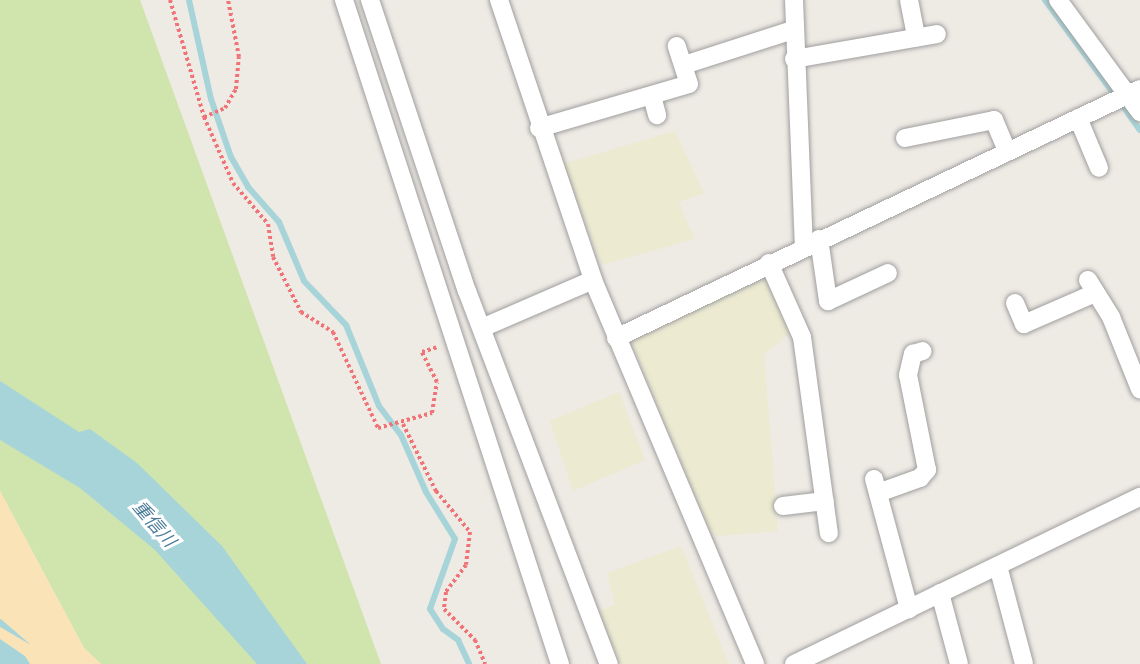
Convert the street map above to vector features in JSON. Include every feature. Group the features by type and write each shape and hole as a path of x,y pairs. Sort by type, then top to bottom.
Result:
{"street":[{"path":"344,0 453,341 560,664"},
{"path":"370,0 482,328 609,664"},
{"path":"499,0 539,128 593,280 755,664"},
{"path":"794,0 794,59 812,243 828,301 888,273"},
{"path":"909,0 916,37"},
{"path":"1058,0 1134,92 1140,112"},
{"path":"684,65 793,30"},
{"path":"794,59 937,34"},
{"path":"539,128 689,84 677,46"},
{"path":"616,338 769,263 1134,92"},
{"path":"652,96 657,115"},
{"path":"1078,118 1100,168"},
{"path":"905,138 993,120 1007,150"},
{"path":"769,263 802,337 829,532"},
{"path":"482,328 593,280"},
{"path":"1015,303 1024,324 1092,287 1135,359 1140,389"},
{"path":"909,609 876,486 920,478 927,470 908,375 913,354 923,351"},
{"path":"801,662 1140,497"},
{"path":"783,506 825,501"},
{"path":"998,566 1024,664"},
{"path":"940,593 959,664"}],"path":[{"path":"170,0 204,117 233,183 270,228 273,257 301,312 333,332 370,419 378,428 390,428 432,413 437,403 436,382 422,352 453,341"},
{"path":"204,117 220,111 236,89 238,71 228,0"},
{"path":"401,424 436,491 470,532 466,565 446,592 444,609 475,640 485,664"}],"shaded area":[{"path":"675,131 704,193 679,202 694,239 602,265 563,164"},
{"path":"763,274 790,333 764,355 778,531 717,536 709,529 631,341"},
{"path":"619,392 645,460 573,491 550,421"},
{"path":"681,546 729,664 620,664 600,611 615,604 607,573"}],"green space":[{"path":"0,0 140,0 381,664 101,664 84,648 0,491"}],"sand":[{"path":"0,491 84,648 101,664 0,664"}],"water":[{"name":"重信川","path":"0,381 79,432 90,429 137,463 222,546 307,664 257,664 155,550 80,488 0,440"},
{"path":"0,619 2,620 31,645 0,627"},
{"path":"0,639 25,656 30,664 0,664"}],"waterway":[{"path":"189,0 211,99 231,157 248,187 279,222 304,281 346,325 379,406 401,435 426,492 455,539 430,609 443,629 458,640 469,664"},
{"path":"1045,0 1113,93"},
{"path":"1123,106 1140,130"}]}
